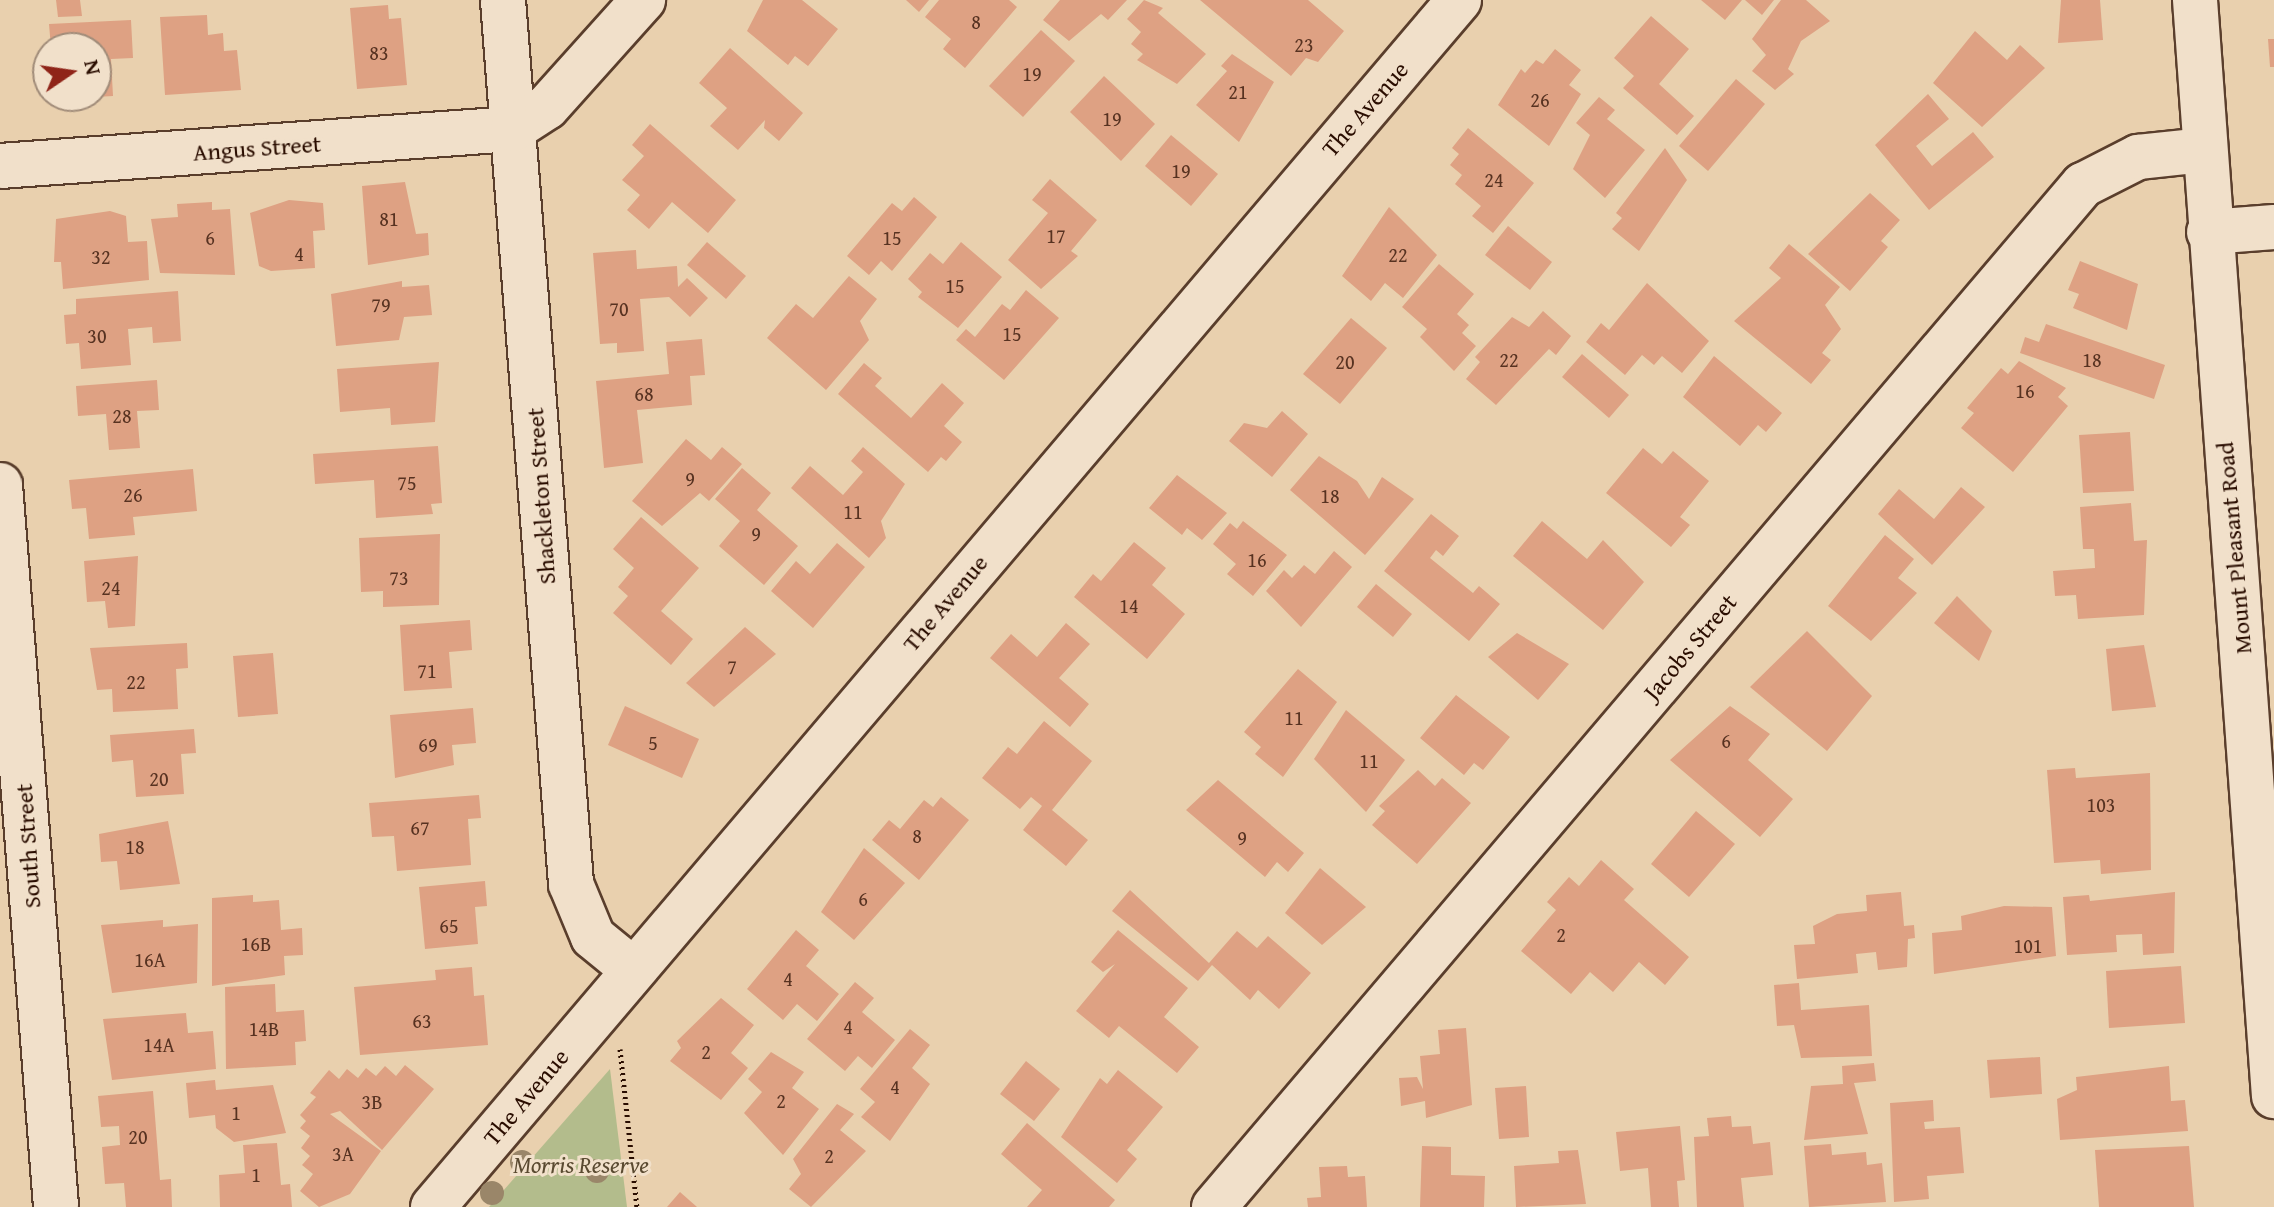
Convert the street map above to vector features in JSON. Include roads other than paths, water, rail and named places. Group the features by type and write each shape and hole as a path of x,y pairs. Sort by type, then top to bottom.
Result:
{"street":[{"name":"Shackleton Street","path":"503,0 571,884 593,937 631,968"},
{"path":"513,129 547,107 643,0"},
{"name":"The Avenue","path":"433,1207 631,968 1459,0"},
{"name":"Mount Pleasant Road","path":"2195,0 2209,232 2262,752 2274,1096"},
{"name":"Angus Street","path":"0,166 513,129"},
{"name":"Jacobs Street","path":"1214,1207 2083,185 2138,157 2203,150"},
{"path":"2209,232 2274,227"},
{"name":"South Street","path":"0,485 56,1207"}],"park label":[{"name":"Morris Reserve","path":"581,1165"}]}
